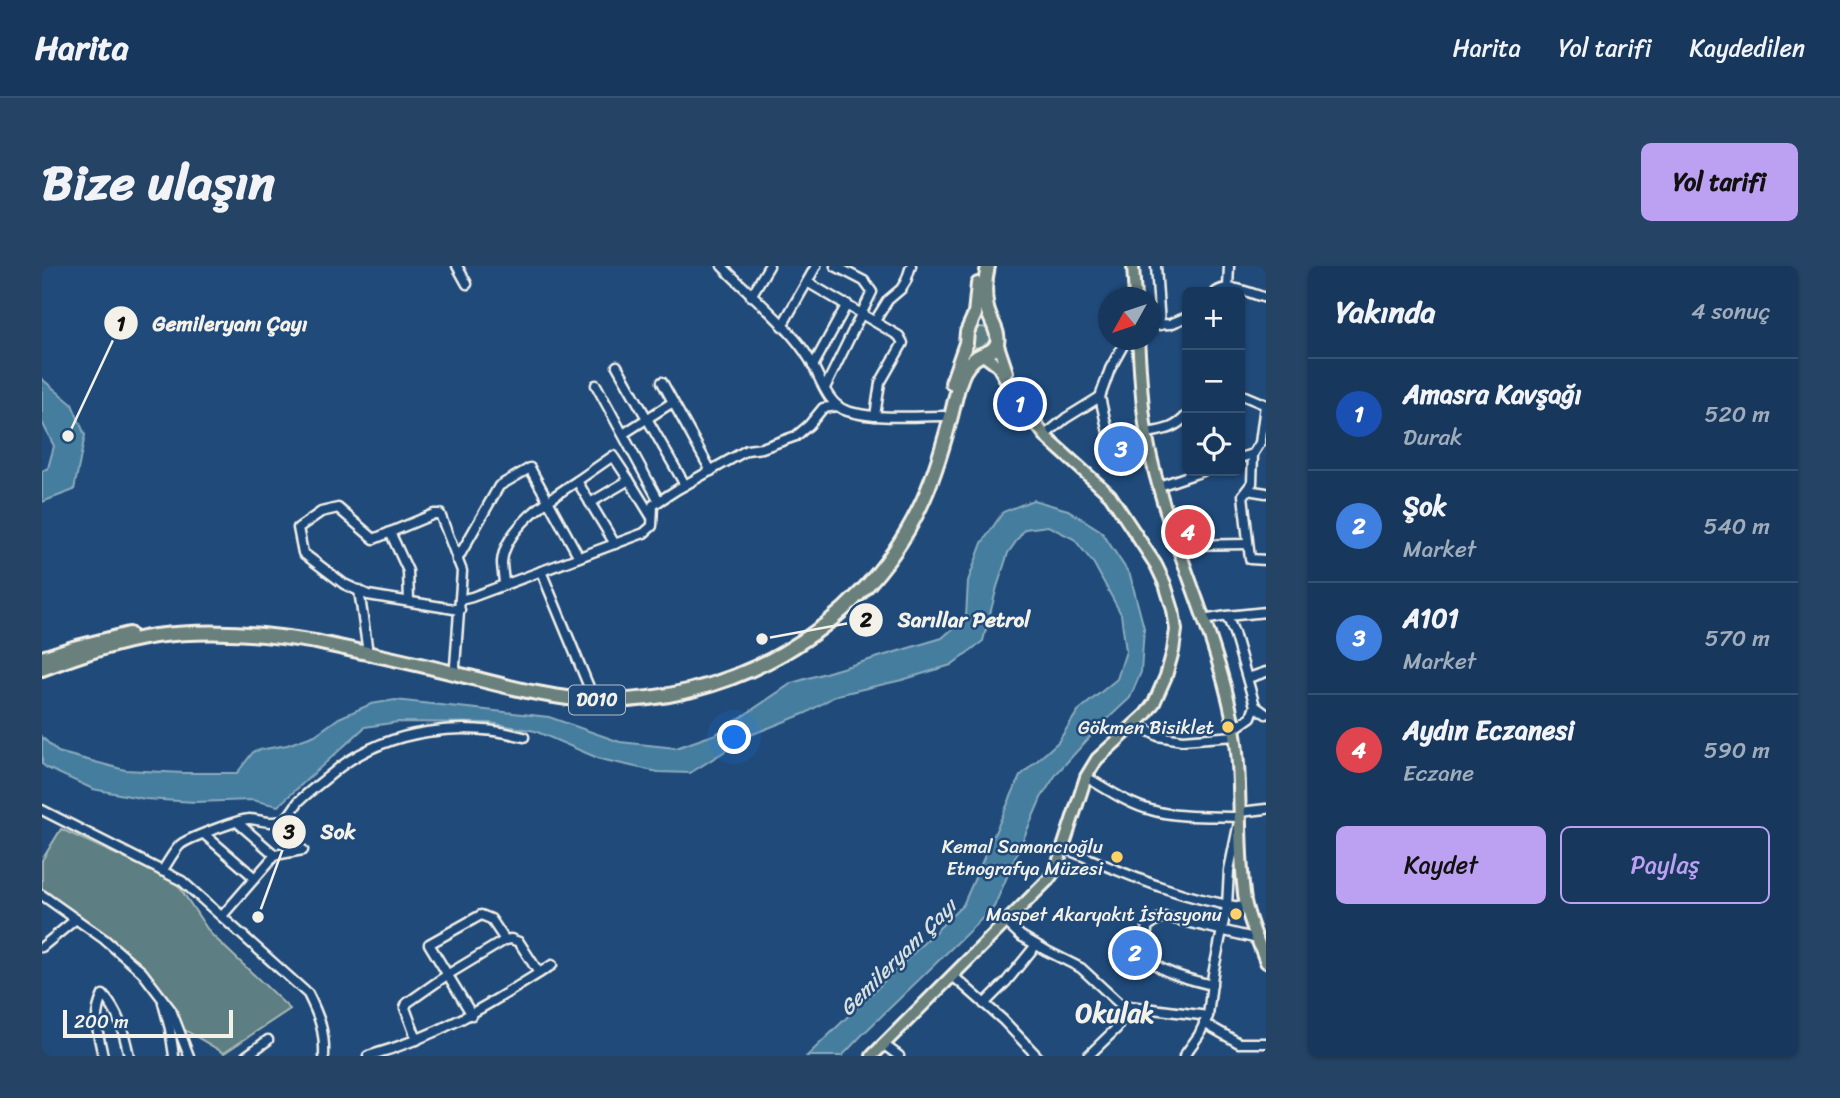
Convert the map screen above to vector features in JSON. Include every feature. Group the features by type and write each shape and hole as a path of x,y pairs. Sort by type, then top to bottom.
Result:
{"highway":[{"path":"981,266 975,314 965,337 972,351 982,354 992,350 998,342 985,295 988,266"},
{"path":"969,327 979,322 994,327"},
{"name":"D010","path":"42,658 112,637 158,629 270,627 323,636 535,684 591,692 636,691 705,679 750,662 806,631 847,596 890,546 925,477 966,343"},
{"name":"D010","path":"42,669 114,645 156,636 245,633 316,642 521,690 589,700 645,698 718,684 772,660 811,636 848,607 873,578 897,547 919,511 933,478 962,375 982,354"}],"main road":[{"path":"1133,266 1134,287"},
{"path":"998,342 1005,367 1036,424"},
{"path":"1139,350 1144,421 1152,462 1216,659 1234,733 1238,759 1242,873 1247,908 1266,962"},
{"path":"872,1056 1048,880 1056,869 1064,848 1086,777 1097,760 1136,724 1154,703 1173,651 1176,630 1173,610 1165,584 1143,544 1110,495 1045,435 1020,404 998,366 982,354"}],"street":[{"path":"457,266 467,284"},
{"path":"722,266 782,326 809,358 831,401 844,411 875,416 943,416"},
{"path":"751,296 769,266"},
{"path":"782,326 816,266"},
{"path":"835,266 846,269 864,281 872,292 888,300"},
{"path":"875,321 888,300 901,289 911,266"},
{"path":"1156,266 1156,287"},
{"path":"1228,287 1229,266"},
{"path":"807,282 899,336 903,343 880,383 875,416"},
{"path":"825,388 872,292"},
{"path":"1245,292 1266,298"},
{"path":"813,366 848,304"},
{"path":"1161,325 1182,319"},
{"path":"1110,437 1100,397 1120,350"},
{"path":"617,366 685,485"},
{"path":"662,382 711,471"},
{"path":"596,385 659,501"},
{"path":"1245,396 1265,405 1260,443 1253,454 1252,483 1243,495 1250,559 1266,560"},
{"path":"1045,435 1100,397"},
{"path":"622,434 673,402"},
{"path":"460,600 645,533 652,526 653,506 659,501 747,450 762,448 796,436 823,408 838,406"},
{"path":"1146,433 1170,429 1182,421"},
{"path":"1245,456 1253,454"},
{"path":"504,585 502,561 510,540 536,508 613,456 651,516"},
{"path":"457,560 499,486 530,468 579,557"},
{"path":"1159,486 1188,476"},
{"path":"590,503 629,480"},
{"path":"577,481 615,544"},
{"path":"1247,490 1266,494"},
{"path":"455,666 460,610 462,571 440,514 434,514 374,539 338,509 321,512 298,528 303,553 344,584 368,595 460,610"},
{"path":"390,532 408,571 409,601"},
{"path":"1178,545 1248,544"},
{"path":"541,571 591,692"},
{"path":"359,590 367,646"},
{"path":"1203,620 1266,612"},
{"path":"1136,724 1158,736 1182,740 1234,733 1251,717 1255,706 1227,616"},
{"path":"1248,678 1266,672"},
{"path":"1255,706 1266,714"},
{"path":"162,871 181,844 204,834 247,818 275,822 286,818 300,801 360,753 388,742 417,733 471,729 500,731 524,737"},
{"path":"1086,777 1156,812 1240,814 1266,809"},
{"path":"42,810 182,881 308,994 319,1015 324,1056"},
{"path":"1186,1055 1206,1020 1227,906 1229,870 1240,814"},
{"path":"237,822 275,856"},
{"path":"204,834 255,878"},
{"path":"1064,848 1152,885 1227,906 1247,908"},
{"path":"222,916 275,856 303,850"},
{"path":"42,895 123,954 142,972 171,1010 189,1056"},
{"path":"472,1015 429,944 481,915 491,919 505,940"},
{"path":"1212,985 1181,977 1152,962 1148,956 1147,927 1157,919 1166,917 1258,939"},
{"path":"42,947 76,919"},
{"path":"1007,923 1021,936 1081,968 1121,1005 1206,1020 1239,1042 1266,1043"},
{"path":"417,1040 405,1005 447,975 505,940 514,939 519,942 540,973"},
{"path":"984,1004 1036,945"},
{"path":"369,1056 438,1032 472,1015 552,965"},
{"path":"953,976 1038,1056"},
{"path":"160,993 174,1056"},
{"path":"103,1056 97,1025 97,1007 103,995 113,1006 124,1033 129,1056"},
{"path":"1088,1056 1117,1028 1127,1006"},
{"path":"246,1056 268,1040"},
{"path":"883,1044 899,1056"}],"green space":[{"path":"981,327 989,330 992,338 989,346 981,349 973,346 970,338 973,330"},
{"path":"61,829 176,882 210,933 290,1009 224,1053 180,1027 172,1007 93,929 42,889 42,860"}],"water":[{"path":"42,379 72,404 85,435 74,490 42,502 42,471 48,468 54,446 42,422"},
{"path":"1033,500 1068,510 1101,531 1130,575 1144,628 1141,672 1130,698 1057,773 1041,798 994,907 842,1056 807,1056 963,905 1020,776 1058,742 1078,711 1117,679 1126,651 1121,614 1094,564 1074,539 1048,526 1025,529 1008,553 983,641 951,665 837,695 806,713 753,734 690,773 658,772 600,759 535,731 490,723 398,722 365,727 278,806 252,800 195,802 145,799 93,789 42,764 42,737 58,752 125,770 237,773 254,751 287,745 315,735 339,718 371,704 395,700 549,717 620,742 676,748 716,734 792,683 942,638 966,617 968,581 982,543 1003,512"}],"place":[{"name":"Amasra Kavşağı","path":"1020,404"},
{"name":"Gemileryanı Çayı","path":"68,436"},
{"name":"A101","path":"1121,449"},
{"name":"Aydın Eczanesi","path":"1188,532"},
{"name":"Sarıllar Petrol","path":"762,639"},
{"name":"Gökmen Bisiklet","path":"1228,727"},
{"name":"Kemal Samancıoğlu Etnografya Müzesi","path":"1117,857"},
{"name":"Maspet Akaryakıt İstasyonu","path":"1236,914"},
{"name":"Sok","path":"258,917"},
{"name":"Şok","path":"1135,953"}],"district":[{"name":"Okulak","path":"1115,1013"}]}
